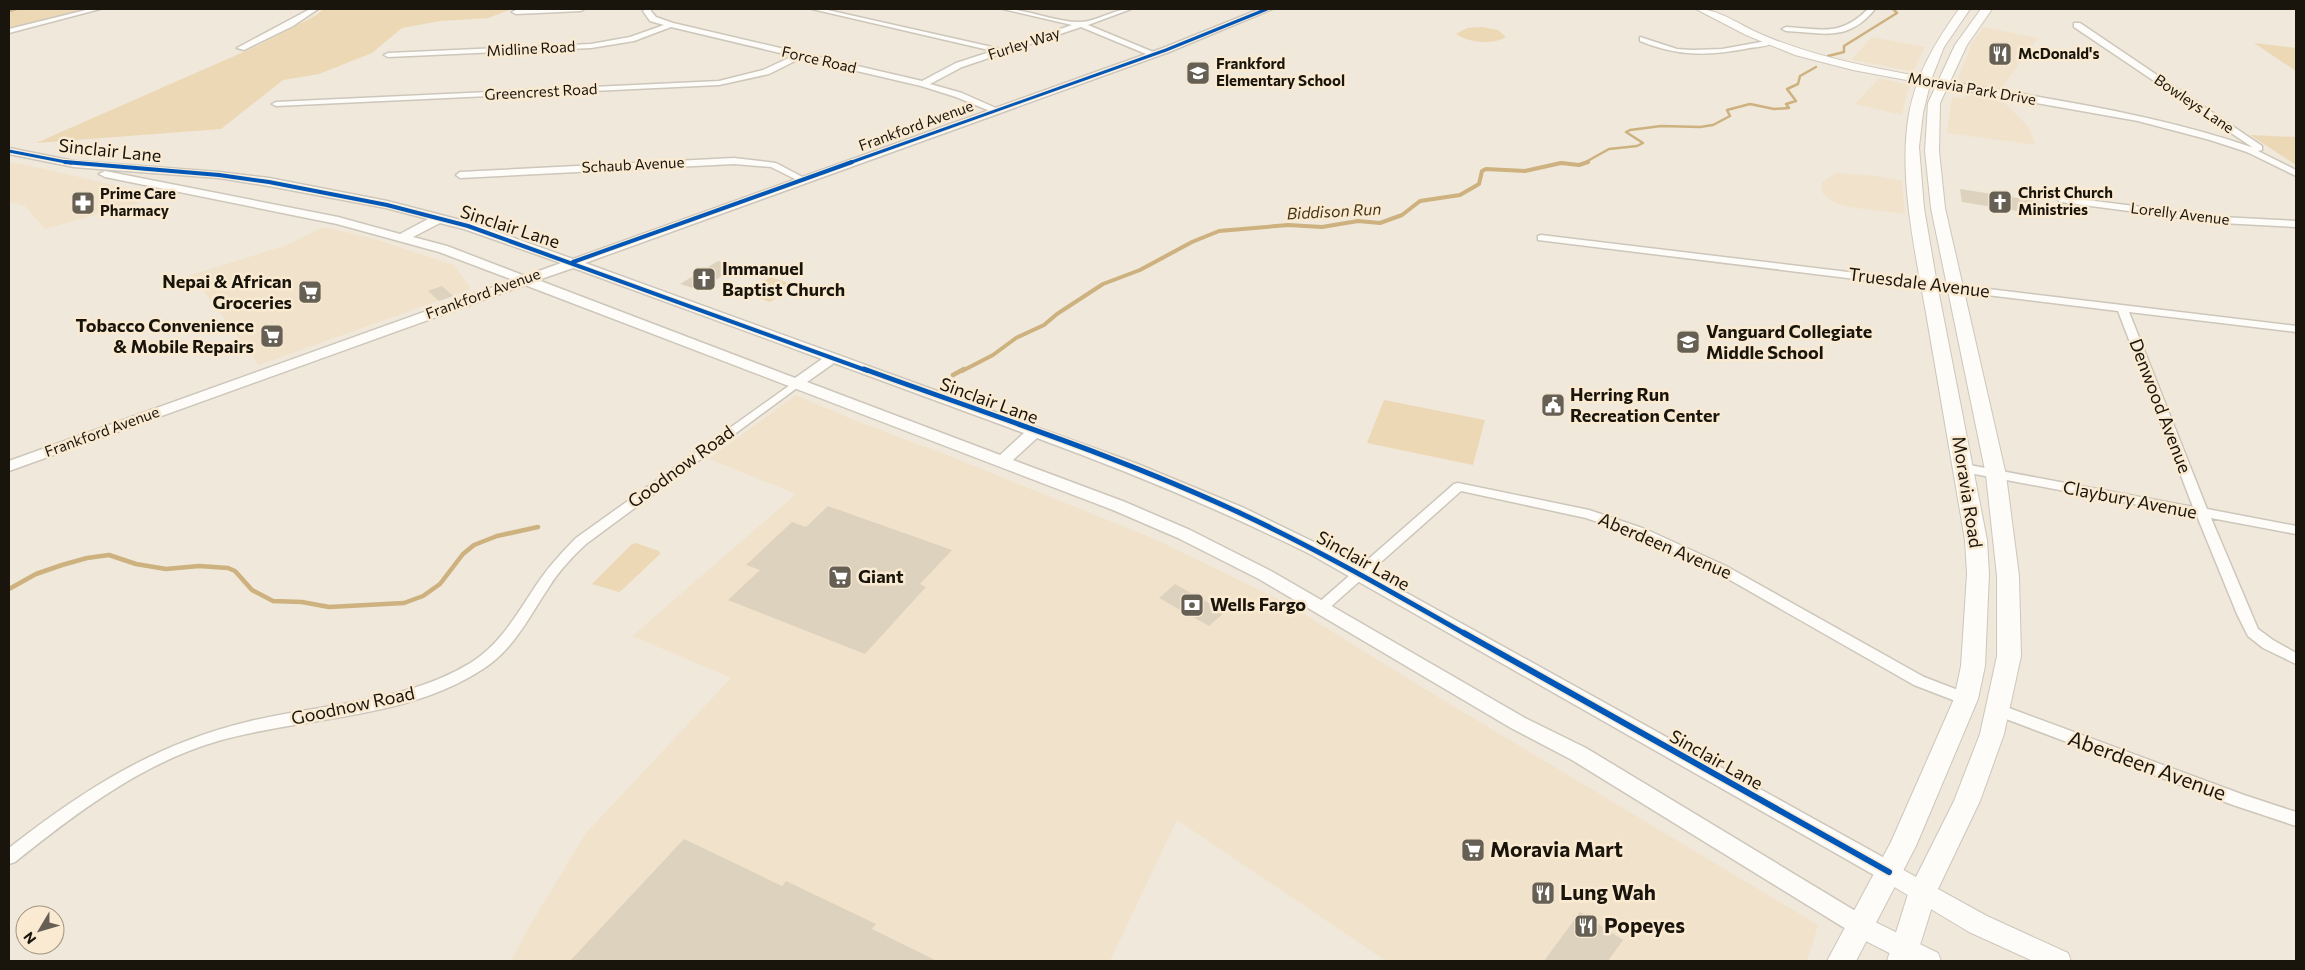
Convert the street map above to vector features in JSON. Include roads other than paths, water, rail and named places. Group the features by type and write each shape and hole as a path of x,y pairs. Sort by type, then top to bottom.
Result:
{"main road":[{"name":"Moravia Park Drive","path":"1701,9 1772,42 1833,62 1944,84"},
{"name":"Moravia Road","path":"1841,961 1907,837 1966,699 1973,666 1978,574 1976,540 1929,284 1917,208 1912,147 1916,113 1925,80 1938,47 1964,9"},
{"name":"Moravia Road","path":"1911,957 1924,891 1967,801 1992,734 2009,656 2009,598 1996,475 1938,208 1932,151 1934,103 1961,45 1986,9"},
{"name":"Sinclair Lane","path":"1889,872 1978,924 2059,961"},
{"name":"Sinclair Lane","path":"1859,925 1911,957"}],"street":[{"path":"9,31 97,9"},
{"path":"241,48 290,24 315,9"},
{"path":"516,12 581,9"},
{"name":"Force Road","path":"648,9 647,11 653,19 670,25 923,84 959,95 995,111"},
{"path":"815,9 1002,51"},
{"path":"1006,9 1082,25 1154,54"},
{"name":"Furley Way","path":"923,84 954,67 1128,9"},
{"name":"Frankford Avenue","path":"9,466 549,270 1166,50 1266,9"},
{"path":"1786,28 1838,32 1858,23 1872,9"},
{"name":"Midline Road","path":"388,55 591,46 631,39 670,25"},
{"name":"Bowleys Lane","path":"2076,25 2259,148 2250,150"},
{"path":"1115,38 1166,50"},
{"path":"1643,39 1666,49 1699,54 1727,52 1772,42"},
{"name":"Greencrest Road","path":"276,104 719,83 760,74 801,56"},
{"name":"Moravia Park Drive","path":"1944,84 2153,122 2192,131 2250,150"},
{"name":"Bowleys Lane","path":"2250,150 2296,173"},
{"name":"Sinclair Lane","path":"9,151 74,164 239,177 348,197 440,218 573,262 1129,466 1208,498 1285,534 1360,574 1889,872"},
{"name":"Schaub Avenue","path":"460,175 734,160 773,165 804,180"},
{"name":"Sinclair Lane","path":"74,164 108,176 338,221 403,237 477,260 1119,506 1184,534 1265,575 1518,723 1579,754 1859,925"},
{"name":"Lorelly Avenue","path":"2064,200 2221,220 2296,224"},
{"path":"403,237 440,218"},
{"name":"Truesdale Avenue","path":"1541,238 2296,329"},
{"path":"477,260 620,280"},
{"path":"477,260 492,284 486,293"},
{"name":"Denwood Avenue","path":"2122,308 2202,513 2244,614 2253,632 2268,644 2296,659"},
{"path":"797,383 832,358"},
{"name":"Goodnow Road","path":"9,857 56,819 114,780 165,754 207,738 249,727 400,699 444,682 478,665 504,644 516,630 544,584 581,541 797,383"},
{"path":"1003,461 1034,432"},
{"name":"Claybury Avenue","path":"1964,468 2296,530"},
{"name":"Aberdeen Avenue","path":"1322,608 1458,488 1544,504 1614,521 1681,549 1722,569 1895,669 1919,681 1966,699"},
{"name":"Aberdeen Avenue","path":"1998,710 2239,800 2296,819"}],"waterway":[{"path":"9,11 16,9"},
{"name":"Biddison Run","path":"1828,56 1844,52 1844,46 1897,13 1893,9"},
{"name":"Biddison Run","path":"1584,163 1609,149 1637,146 1643,143 1626,132 1630,130 1661,126 1700,127 1713,125 1730,116 1727,110 1750,104 1774,109 1789,108 1786,104 1796,101 1787,89 1798,84 1800,76 1816,67"},
{"name":"Biddison Run","path":"1561,163 1579,165 1588,162"},
{"name":"Biddison Run","path":"962,371 993,355 1016,338 1044,325 1057,314 1103,284 1140,270 1192,242 1219,231 1288,225 1322,227 1358,221 1380,223 1402,215 1420,201 1460,195 1479,184 1482,171 1486,169 1525,171 1561,163"},
{"name":"Biddison Run","path":"953,375 964,369"},
{"name":"Biddison Run","path":"9,589 36,574 62,565 87,558 109,555 136,564 166,569 199,566 228,568 235,571 252,590 273,601 302,602 329,607 404,603 423,596 440,584 463,554 474,545 497,536 538,527"}],"place":[{"name":"McDonald's","path":"2000,54"},
{"name":"Frankford Elementary School","path":"1198,73"},
{"name":"Christ Church Ministries","path":"2000,202"},
{"name":"Prime Care Pharmacy","path":"83,203"},
{"name":"Immanuel Baptist Church","path":"704,279"},
{"name":"Nepai & African Groceries","path":"310,292"},
{"name":"Tobacco Convenience & Mobile Repairs","path":"272,336"},
{"name":"Vanguard Collegiate Middle School","path":"1688,342"},
{"name":"Herring Run Recreation Center","path":"1553,405"},
{"name":"Giant","path":"840,577"},
{"name":"Wells Fargo","path":"1192,605"},
{"name":"Moravia Mart","path":"1473,850"},
{"name":"Lung Wah","path":"1543,893"},
{"name":"Popeyes","path":"1586,926"}]}
